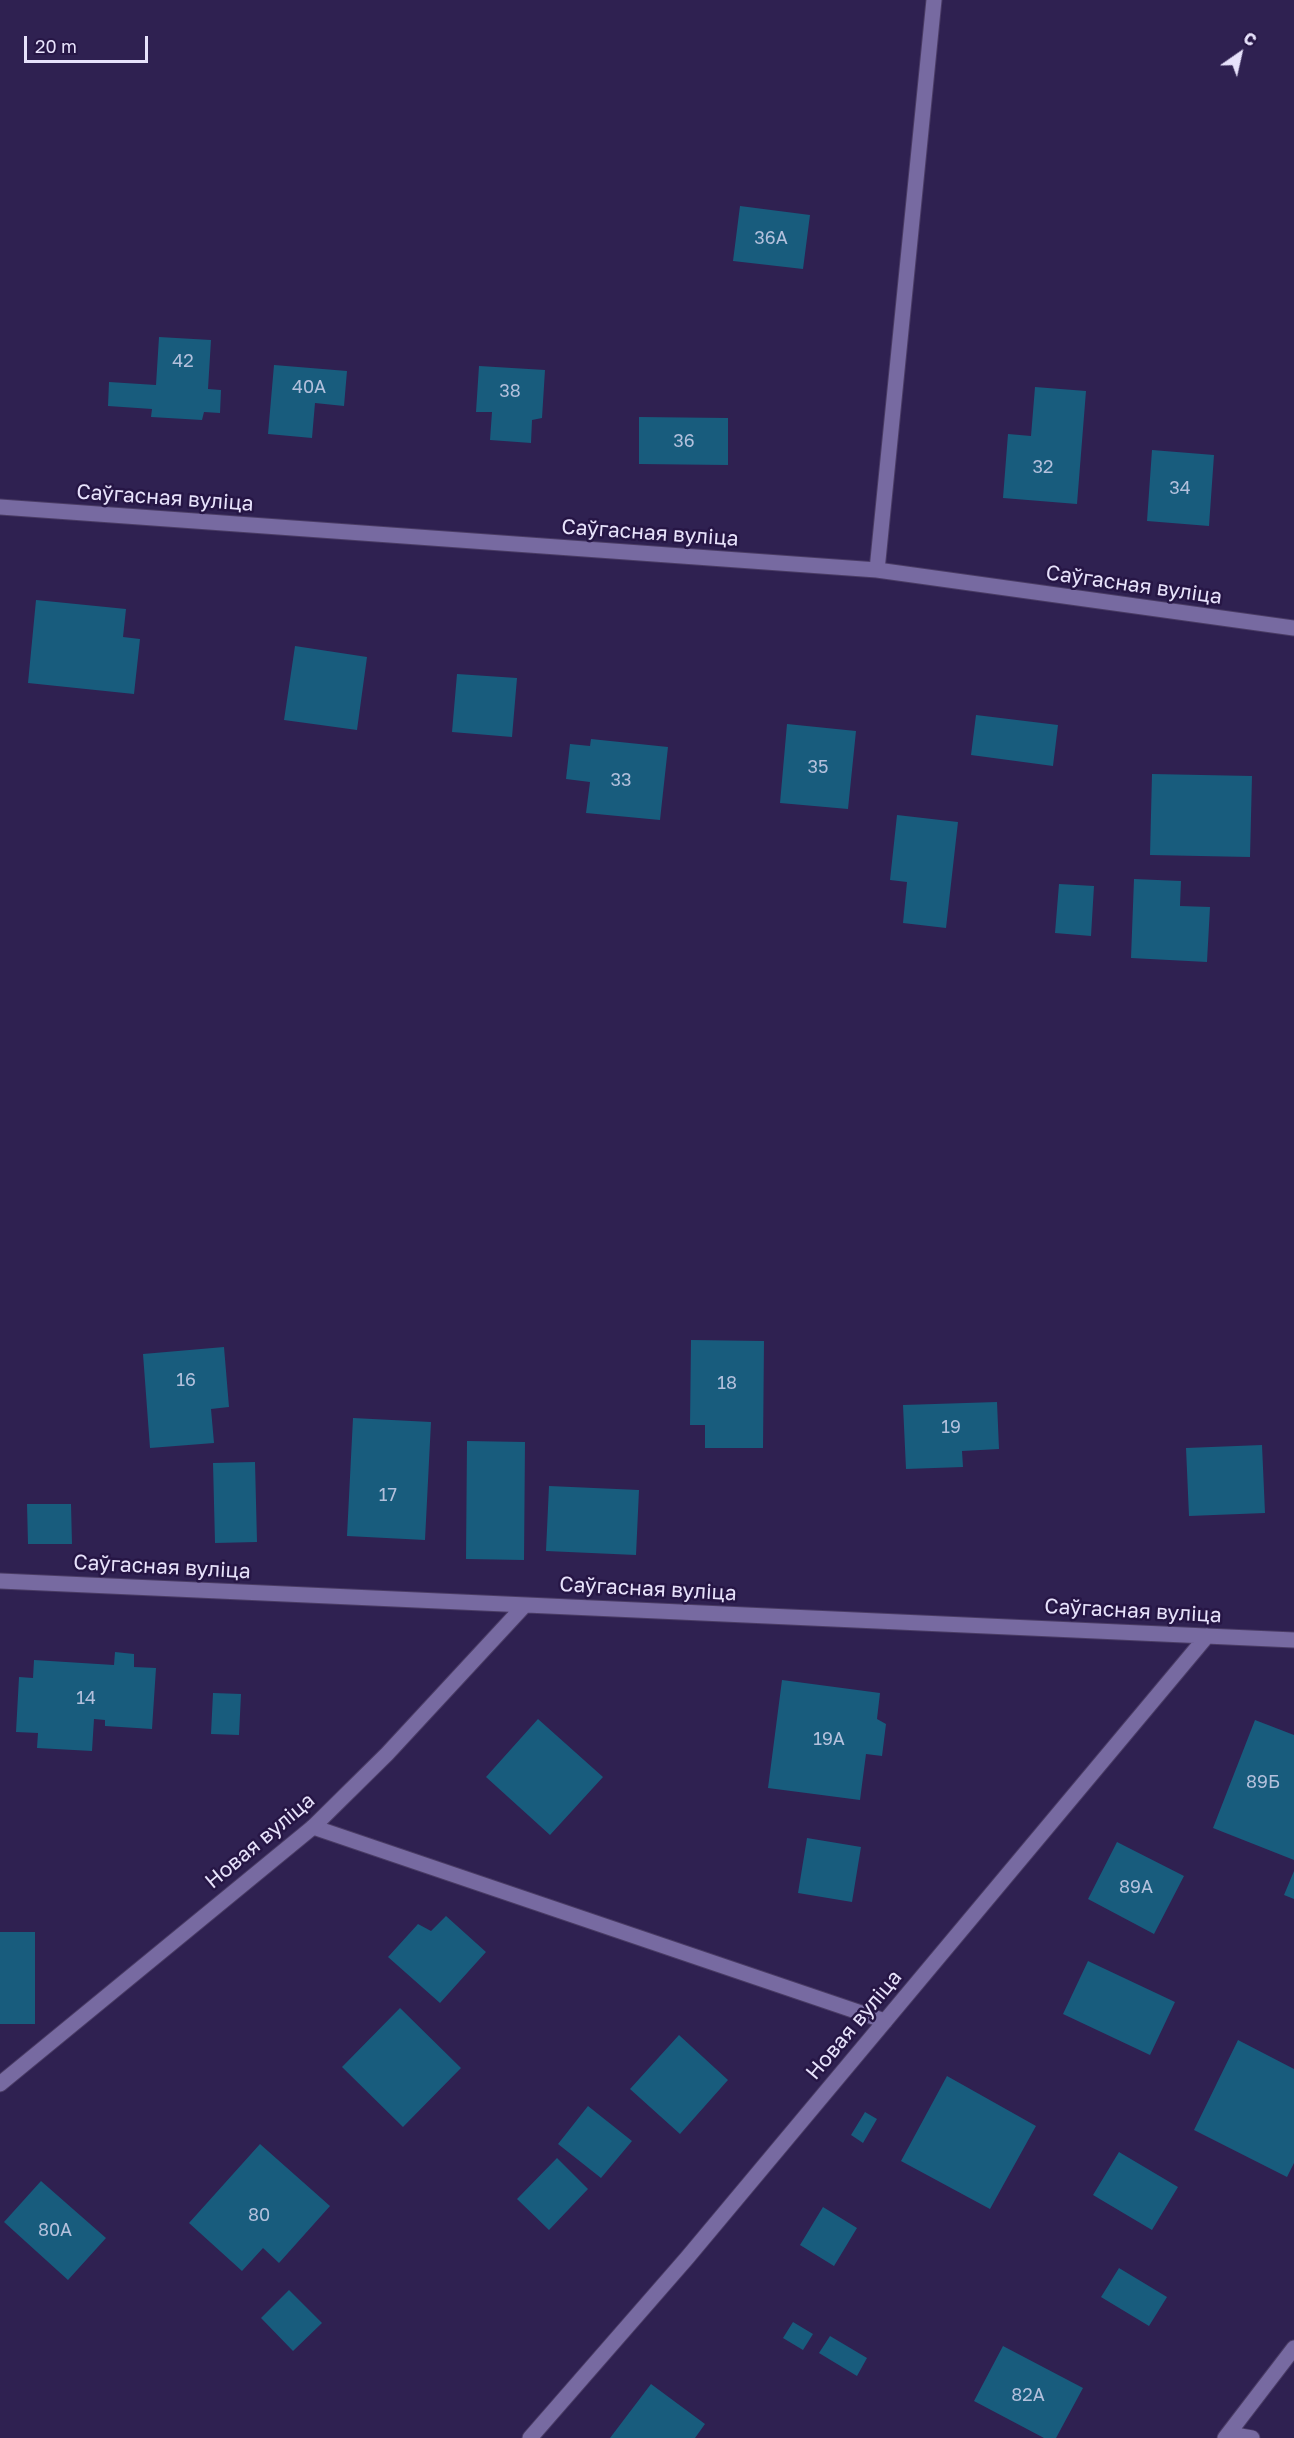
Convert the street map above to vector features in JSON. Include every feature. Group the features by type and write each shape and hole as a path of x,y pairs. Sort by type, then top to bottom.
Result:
{"street":[{"path":"877,570 934,0"},
{"name":"Саўгасная вуліца","path":"0,507 877,570 1294,628"},
{"name":"Саўгасная вуліца","path":"0,1581 1294,1640"},
{"name":"Новая вуліца","path":"0,2084 312,1827 387,1754 525,1605"},
{"name":"Новая вуліца","path":"530,2438 687,2258 1207,1635"},
{"path":"312,1827 885,2021"},
{"path":"1227,2436 1294,2348"},
{"path":"1227,2436 1252,2438"}],"building":[{"path":"740,206 810,215 803,269 733,261"},
{"path":"159,337 211,340 208,389 221,390 220,413 204,412 202,420 151,417 152,409 108,406 109,382 156,385"},
{"path":"274,365 347,371 344,406 315,403 312,438 268,434"},
{"path":"479,366 545,370 542,418 532,420 531,443 490,440 492,412 476,412"},
{"path":"1035,387 1086,391 1077,504 1003,498 1008,434 1031,436"},
{"path":"639,417 728,418 728,465 639,464"},
{"path":"1152,450 1214,455 1209,526 1147,521"},
{"path":"36,600 126,609 123,637 140,639 134,694 28,683"},
{"path":"295,646 367,657 357,730 284,720"},
{"path":"457,674 517,678 512,737 452,732"},
{"path":"976,715 1058,725 1053,766 971,755"},
{"path":"787,724 856,731 848,809 780,803"},
{"path":"591,739 668,747 660,820 586,813 590,782 566,779 570,744 590,746"},
{"path":"1152,774 1252,776 1250,857 1150,855"},
{"path":"897,815 958,822 946,928 903,923 907,882 890,880"},
{"path":"1134,879 1181,881 1180,906 1210,907 1207,962 1131,958"},
{"path":"1059,884 1094,886 1091,936 1055,933"},
{"path":"691,1340 764,1341 763,1448 705,1448 705,1425 690,1425"},
{"path":"224,1347 229,1407 211,1409 214,1443 150,1448 143,1354"},
{"path":"997,1402 999,1449 962,1451 963,1467 906,1469 903,1405"},
{"path":"353,1418 431,1422 425,1540 347,1536"},
{"path":"467,1441 525,1442 524,1560 466,1559"},
{"path":"1262,1445 1265,1513 1189,1516 1186,1448"},
{"path":"255,1462 257,1542 215,1543 213,1463"},
{"path":"549,1486 639,1490 636,1555 546,1551"},
{"path":"27,1504 71,1504 72,1544 28,1544"},
{"path":"115,1652 134,1654 134,1667 156,1668 152,1729 105,1726 105,1720 94,1719 92,1751 37,1748 38,1733 16,1732 19,1677 33,1678 34,1660 114,1665"},
{"path":"782,1680 880,1693 877,1719 886,1724 882,1756 866,1754 860,1800 768,1788"},
{"path":"213,1693 241,1694 239,1735 211,1734"},
{"path":"538,1719 603,1777 550,1835 486,1777"},
{"path":"1255,1720 1294,1735 1294,1860 1213,1828"},
{"path":"807,1838 861,1847 852,1902 798,1893"},
{"path":"1117,1842 1184,1876 1154,1934 1088,1899"},
{"path":"1294,1871 1294,1899 1284,1895"},
{"path":"446,1916 486,1952 440,2003 388,1957 418,1924 431,1931"},
{"path":"0,1932 35,1932 35,2024 0,2024"},
{"path":"1088,1961 1175,2002 1150,2055 1063,2014"},
{"path":"400,2008 461,2068 403,2127 342,2067"},
{"path":"679,2035 728,2080 680,2134 630,2089"},
{"path":"1238,2040 1294,2069 1294,2163 1287,2177 1194,2130"},
{"path":"947,2076 1036,2126 990,2209 901,2161"},
{"path":"588,2106 632,2141 601,2178 558,2144"},
{"path":"865,2112 877,2119 863,2143 851,2135"},
{"path":"260,2144 330,2206 279,2263 263,2248 242,2271 189,2223"},
{"path":"1119,2152 1178,2187 1152,2230 1093,2195"},
{"path":"557,2158 588,2189 549,2230 517,2199"},
{"path":"41,2181 106,2238 68,2280 4,2222"},
{"path":"823,2207 857,2228 834,2266 800,2245"},
{"path":"1119,2268 1167,2297 1149,2326 1101,2297"},
{"path":"289,2290 322,2323 293,2351 261,2318"},
{"path":"793,2322 813,2334 803,2350 783,2338"},
{"path":"830,2336 867,2358 857,2376 819,2353"},
{"path":"1003,2346 1083,2388 1056,2438 1044,2438 974,2401"},
{"path":"651,2384 705,2424 695,2438 610,2438"}]}
